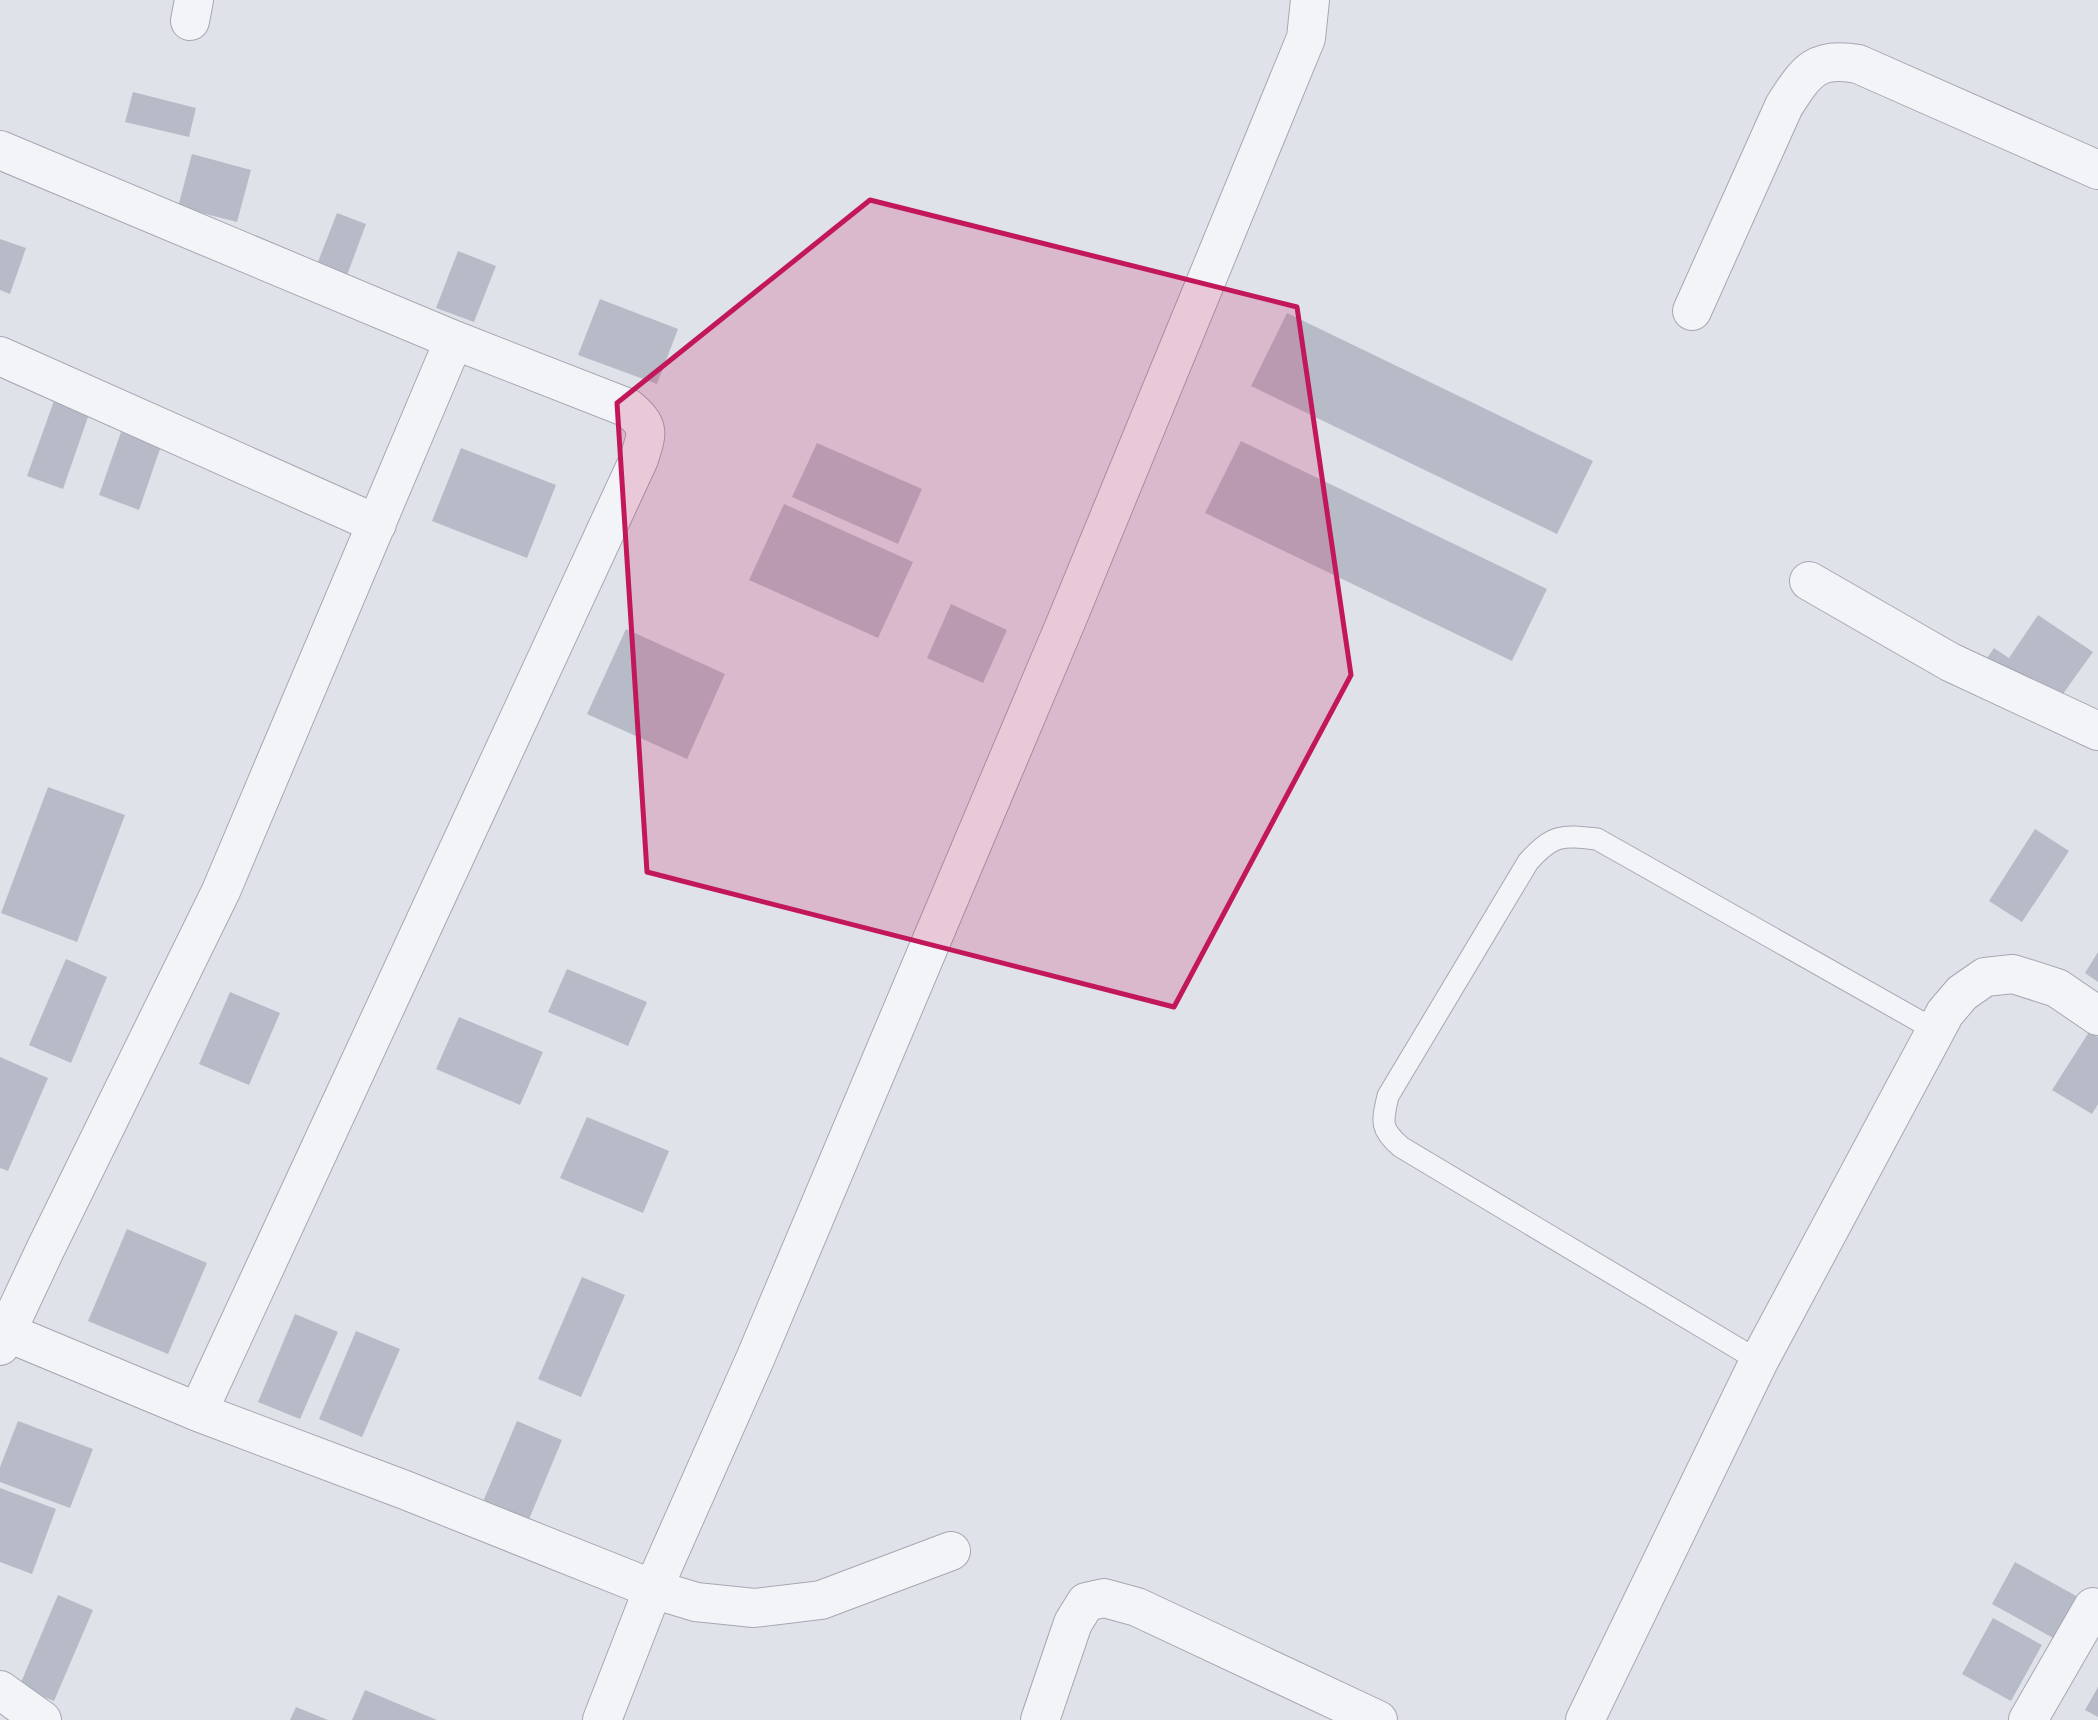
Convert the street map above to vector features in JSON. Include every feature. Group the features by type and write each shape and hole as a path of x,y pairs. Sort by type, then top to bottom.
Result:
{"street":[{"path":"602,1720 653,1589 766,1333 1072,609 1306,38 1310,0"},
{"path":"1692,311 1784,106 1797,86 1816,66 1836,60 1858,64 2098,170"},
{"path":"0,150 454,340 628,408 642,419 646,436 633,472 198,1412"},
{"path":"454,340 221,891 3,1339 405,1490 653,1589 696,1602 754,1608 821,1600 951,1551"},
{"path":"0,356 377,524"},
{"path":"1809,581 1950,662 2098,731"},
{"path":"1585,1720 1759,1361 1945,1013 1962,993 1985,977 2013,974 2057,988 2098,1016"},
{"path":"1040,1720 1073,1623 1086,1602 1104,1598 1137,1607 1378,1720"},
{"path":"2028,1720 2093,1607"},
{"path":"0,1690 42,1720"}],"lane":[{"path":"1759,1361 1401,1147 1387,1135 1383,1118 1388,1096 1528,862 1544,844 1567,835 1597,839 1935,1030"}],"highlighted area":[{"path":"870,200 1297,307 1351,675 1174,1007 647,872 617,403"}],"building":[{"path":"133,92 196,108 189,137 125,122"},
{"path":"192,154 251,170 237,222 178,207"},
{"path":"337,213 366,224 346,278 316,267"},
{"path":"0,239 26,248 10,294 0,290"},
{"path":"458,251 496,266 474,322 436,308"},
{"path":"600,299 678,329 657,384 578,355"},
{"path":"1287,313 1593,461 1557,534 1251,386"},
{"path":"55,398 90,411 63,489 27,476"},
{"path":"121,432 161,446 139,510 99,495"},
{"path":"1241,441 1547,589 1512,661 1205,513"},
{"path":"817,443 922,489 898,544 792,497"},
{"path":"461,448 556,485 527,558 432,521"},
{"path":"784,504 913,562 878,638 749,580"},
{"path":"951,604 1007,630 983,683 927,658"},
{"path":"2038,615 2093,652 2060,698 1985,661 1994,648 2009,658"},
{"path":"626,629 725,674 687,759 587,714"},
{"path":"48,787 125,815 77,942 1,913"},
{"path":"2035,829 2069,851 2022,922 1989,901"},
{"path":"2098,952 2098,982 2085,973"},
{"path":"66,959 107,977 71,1063 29,1045"},
{"path":"567,969 647,1002 628,1046 548,1012"},
{"path":"230,992 280,1013 249,1085 199,1064"},
{"path":"459,1017 543,1052 520,1105 436,1069"},
{"path":"2089,1032 2098,1037 2098,1104 2092,1114 2052,1090"},
{"path":"0,1057 48,1078 8,1171 0,1168"},
{"path":"587,1117 669,1151 643,1213 560,1178"},
{"path":"127,1229 207,1263 168,1354 88,1321"},
{"path":"582,1277 625,1295 581,1397 538,1379"},
{"path":"295,1314 338,1332 300,1419 258,1402"},
{"path":"356,1331 400,1349 362,1437 319,1419"},
{"path":"18,1421 93,1449 70,1508 0,1482 0,1467"},
{"path":"517,1421 562,1440 527,1524 482,1504"},
{"path":"0,1488 56,1509 32,1574 0,1562"},
{"path":"2015,1562 2078,1597 2055,1639 1992,1604"},
{"path":"58,1595 93,1610 54,1701 19,1687"},
{"path":"1993,1618 2042,1645 2011,1701 1962,1674"},
{"path":"2098,1687 2098,1717 2085,1710"},
{"path":"365,1690 437,1720 352,1720"},
{"path":"296,1707 328,1720 290,1720"}]}
